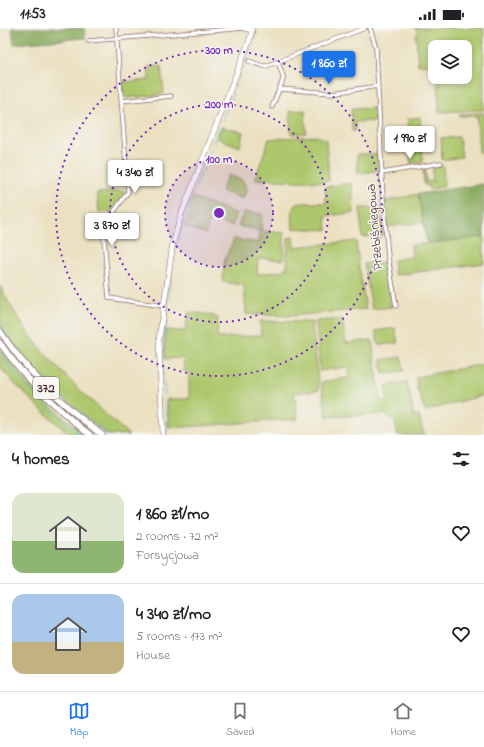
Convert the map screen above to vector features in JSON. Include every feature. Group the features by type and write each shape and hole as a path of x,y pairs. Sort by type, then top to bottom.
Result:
{"main road":[{"name":"372","path":"0,331 17,356 41,383 57,399 102,435"},
{"name":"372","path":"0,343 15,364 35,387 90,435"}],"street":[{"path":"116,28 128,192 103,227 109,298 164,306"},
{"path":"88,41 244,28 254,29 181,215 168,267 159,339 163,435"},
{"path":"249,61 263,66 278,62 365,28"},
{"name":"Przebiśniegowa","path":"370,28 376,48 388,257 396,306"},
{"path":"272,107 283,80 278,62"},
{"path":"280,89 332,93 378,86"},
{"path":"121,101 171,96"},
{"path":"382,172 441,163"}],"green space":[{"path":"12,28 84,28 85,38 14,44"},
{"path":"415,28 484,28 484,110 439,112 438,84 472,84 472,40 428,40 428,64 418,65 416,36 418,33"},
{"path":"161,66 164,93 127,98 123,95 122,82 149,80 148,67"},
{"path":"376,108 377,121 355,122 355,131 352,131 351,109"},
{"path":"305,110 306,133 291,134 290,111"},
{"path":"484,113 484,151 479,153 477,116 459,116 459,114"},
{"path":"420,117 423,162 411,164 408,119"},
{"path":"222,127 243,132 240,147 217,138"},
{"path":"316,136 326,140 329,180 321,182 255,179 269,139"},
{"path":"459,137 462,157 442,160 441,138"},
{"path":"357,154 378,154 379,170 358,174"},
{"path":"443,166 444,187 429,189 428,185 424,185 423,170 425,168 426,182 433,181 433,167"},
{"path":"228,175 242,180 247,188 243,199 221,191"},
{"path":"352,183 354,213 326,216 327,230 293,228 292,210 298,203 326,203 325,187"},
{"path":"484,184 484,237 427,243 418,194"},
{"path":"126,191 111,212 99,213 97,193"},
{"path":"418,194 423,222 387,227 385,201"},
{"path":"193,197 237,214 232,226 211,219 205,234 184,226"},
{"path":"360,208 381,208 383,235 362,237"},
{"path":"244,212 262,214 261,231 284,233 284,260 258,258 257,274 283,271 284,268 287,268 288,238 293,237 294,247 356,241 366,309 290,316 246,314 244,285 222,282 225,259 234,239 259,243 260,231 238,226"},
{"path":"484,237 484,263 395,275 393,260 412,257 411,245"},
{"path":"385,262 391,307 372,309 364,264"},
{"path":"0,286 12,309 41,349 74,384 129,435 107,435 47,385 19,354 0,326"},
{"path":"189,312 211,315 218,318 217,338 261,335 260,321 312,322 319,390 294,393 298,419 169,428 167,399 189,399 189,372 184,371 183,358 165,359 165,330 185,331"},
{"path":"342,319 346,343 372,340 381,402 387,401 385,386 407,382 414,417 419,416 424,435 398,435 395,423 384,414 327,417 321,382 349,378 347,367 320,371 316,321"},
{"path":"395,328 398,343 378,345 376,331"},
{"path":"0,349 19,373 40,395 62,416 86,435 71,435 47,415 15,384 0,367"},
{"path":"401,357 404,371 383,374 381,360"},
{"path":"484,364 484,395 425,411 417,388 416,377"}],"waterway":[{"path":"254,38 257,32"},
{"path":"242,69 252,43"},
{"path":"238,80 240,73"},
{"path":"235,88 236,84"},
{"path":"230,102 233,93"},
{"path":"222,120 228,107"},
{"path":"213,143 220,127"},
{"path":"206,163 211,149"},
{"path":"203,171 204,167"},
{"path":"196,187 201,174"},
{"path":"174,252 185,215 194,192"},
{"path":"167,305 172,267"},
{"path":"163,349 167,308"},
{"path":"0,323 35,371 78,411 109,435"},
{"path":"0,353 27,387 59,417 82,435"},
{"path":"163,355 163,362"},
{"path":"163,368 163,376"},
{"path":"164,382 165,396"},
{"path":"165,400 168,421 166,435"}]}
